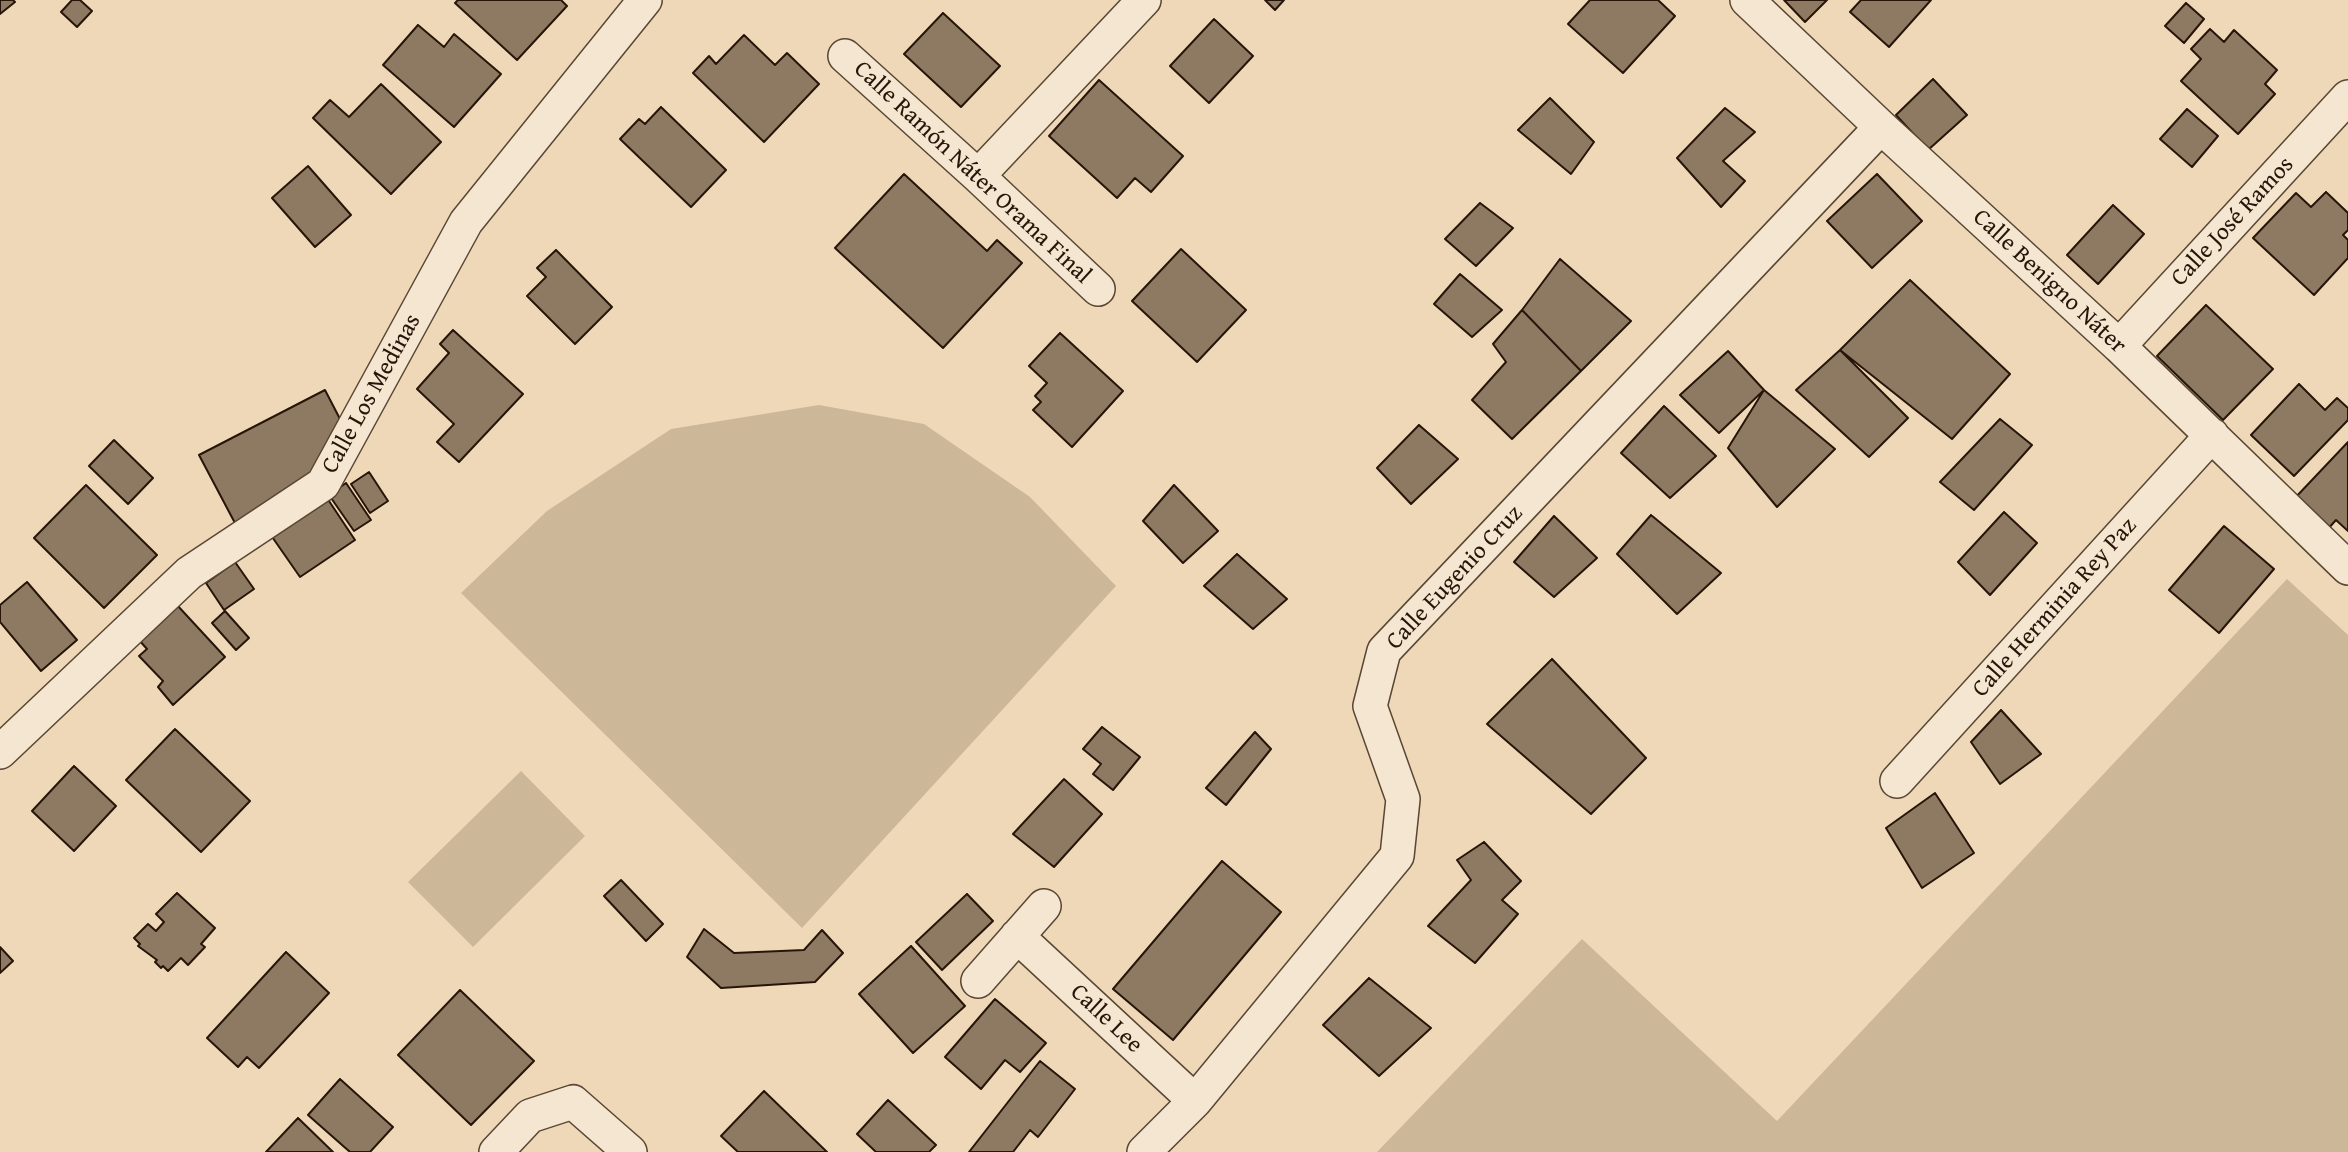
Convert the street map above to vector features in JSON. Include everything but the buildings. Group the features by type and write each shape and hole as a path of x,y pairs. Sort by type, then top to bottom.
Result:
{"street":[{"name":"Calle Los Medinas","path":"0,752 189,573 323,484 466,222 645,0"},
{"path":"978,176 1144,0"},
{"name":"Calle Benigno Náter","path":"1747,0 2119,346 2348,567"},
{"name":"Calle Ramón Náter Orama Final","path":"845,57 978,176 1098,289"},
{"name":"Calle José Ramos","path":"2119,346 2348,97"},
{"name":"Calle Eugenio Cruz","path":"1144,1152 1195,1101 1397,856 1403,799 1370,706 1384,651 1881,127"},
{"name":"Calle Herminia Rey Paz","path":"1897,781 2212,435"},
{"path":"978,981 1044,906"},
{"name":"Calle Lee","path":"1017,936 1195,1101"},
{"path":"496,1152 530,1116 573,1102 630,1152"}],"shaded area":[{"path":"819,405 924,424 1030,497 1116,586 802,928 461,593 547,511 671,429"},
{"path":"2287,579 2348,635 2348,1152 1377,1152 1582,939 1777,1121"},
{"path":"521,771 585,836 473,947 408,882"}]}
